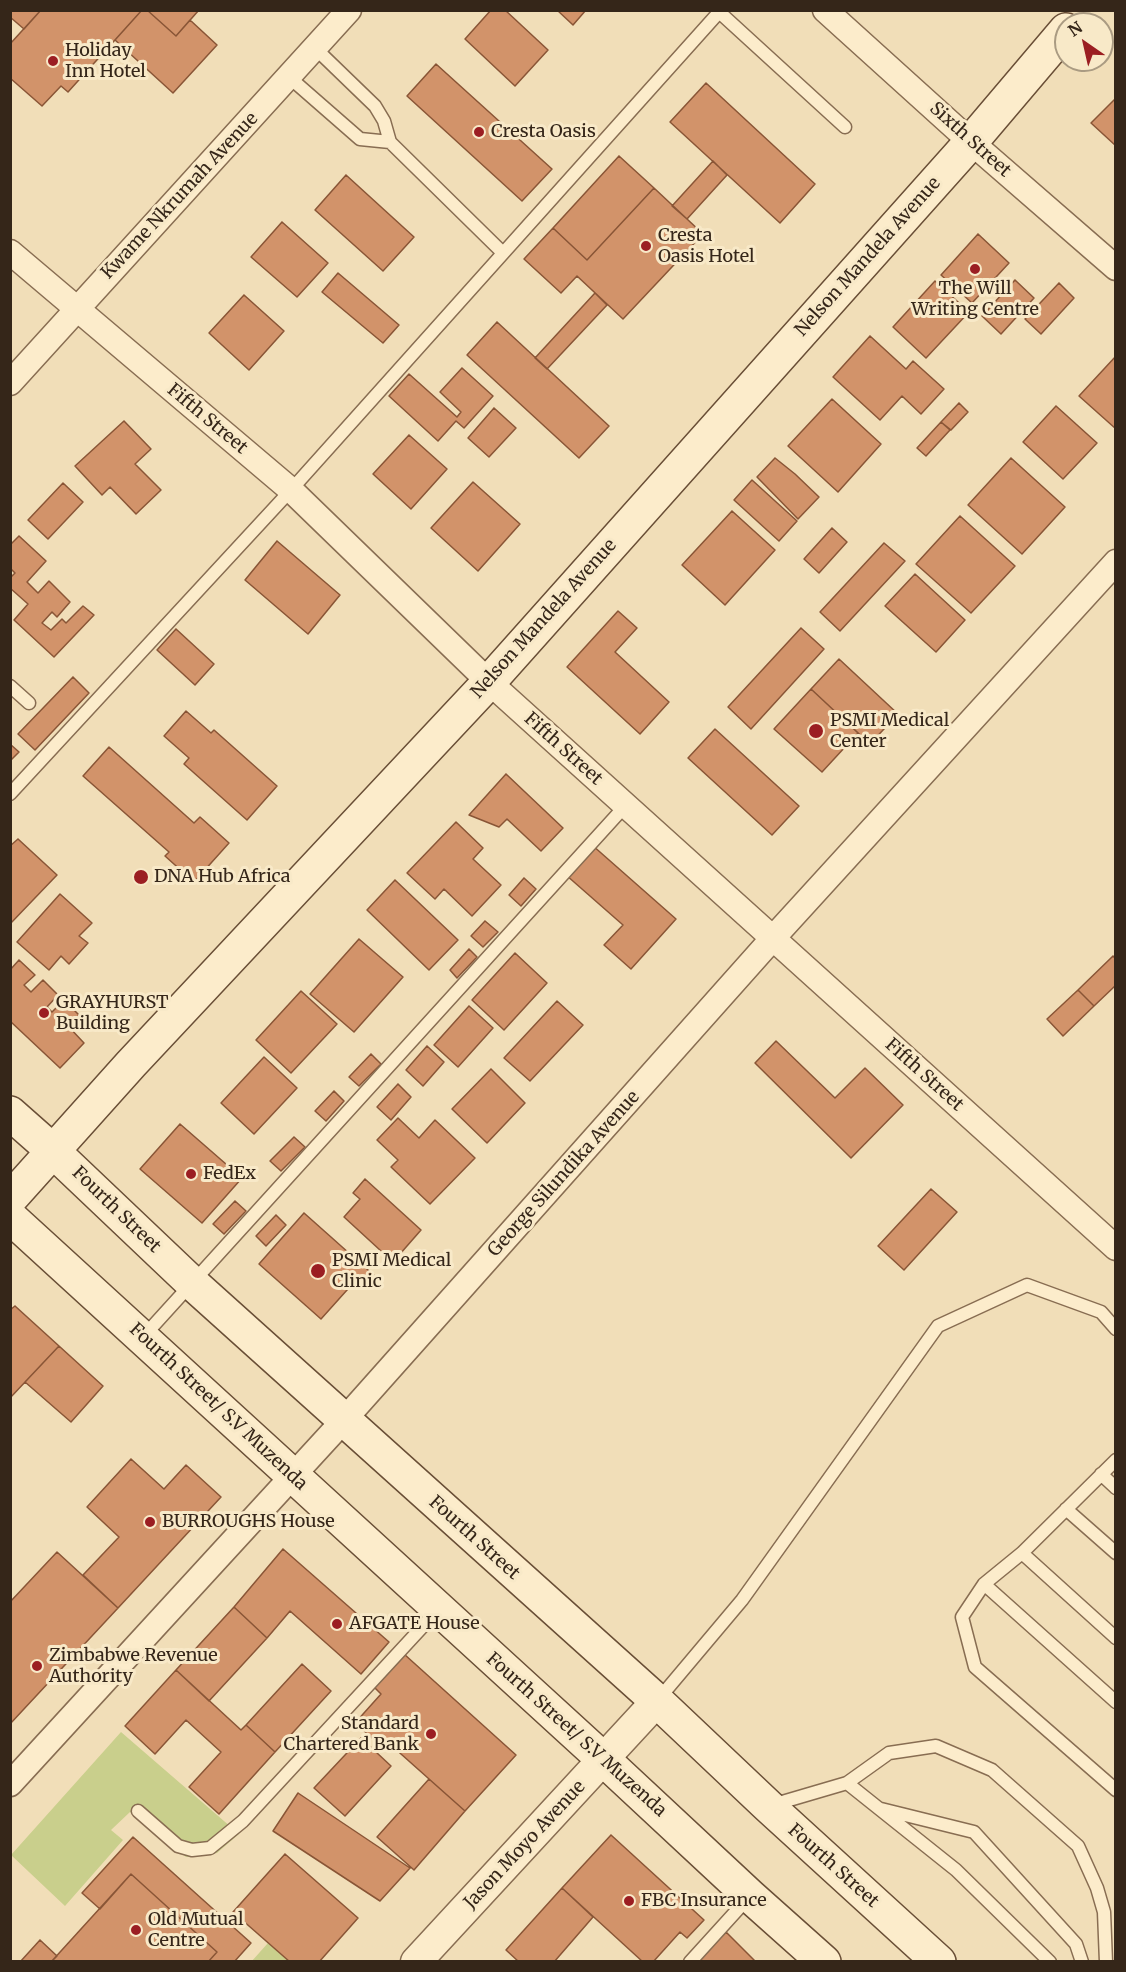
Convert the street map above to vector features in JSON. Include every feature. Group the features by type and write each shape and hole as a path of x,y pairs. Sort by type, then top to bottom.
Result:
{"main road":[{"name":"Nelson Mandela Avenue","path":"10,1199 131,1064 489,682 971,142 1054,44"},
{"name":"Fourth Street","path":"10,1113 192,1284 657,1701 939,1962"},
{"name":"Fourth Street/ S.V Muzenda","path":"10,1217 824,1962"}],"street":[{"name":"Kwame Nkrumah Avenue","path":"10,383 349,10"},
{"name":"Sixth Street","path":"825,10 971,142 1116,268"},
{"name":"Fifth Street","path":"10,252 291,490 489,682 1116,1248"},
{"name":"George Silundika Avenue","path":"10,1784 344,1420 773,938 1116,562"},
{"name":"Jason Moyo Avenue","path":"416,1962 657,1701"}],"lane":[{"path":"10,794 291,490 719,11 845,127"},
{"path":"315,48 375,106 384,121 390,142 503,253"},
{"path":"289,77 360,138 390,142"},
{"path":"10,686 29,703"},
{"path":"143,1338 626,806"},
{"path":"657,1701 742,1600 938,1326 1027,1284 1101,1312 1116,1329"},
{"path":"1116,1460 1022,1553 984,1584 962,1617 975,1666 1116,1790"},
{"path":"1101,1474 1116,1488"},
{"path":"1066,1509 1116,1554"},
{"path":"1022,1553 1116,1638"},
{"path":"984,1584 1116,1702"},
{"path":"138,1811 178,1846 192,1850 210,1848 243,1821 438,1610"},
{"path":"768,1806 847,1783 889,1754 936,1746 992,1770 1078,1846 1093,1877 1104,1912 1106,1962"},
{"path":"847,1783 956,1870 1050,1962"},
{"path":"877,1808 974,1832 1076,1944 1082,1962"},
{"path":"690,1962 750,1896"}],"green space":[{"path":"121,1732 239,1834 217,1853 186,1857 130,1812 111,1830 123,1840 65,1906 11,1855"},
{"path":"268,1943 290,1962 251,1962"}],"building":[{"path":"10,10 41,10 24,29 10,17"},
{"name":"Holiday Inn Hotel","path":"41,10 142,10 68,92 61,86 42,106 10,78 10,44"},
{"path":"142,10 147,10 176,36 190,20 217,45 173,93 115,40"},
{"path":"147,10 199,10 176,36"},
{"path":"491,10 505,10 548,50 515,86 465,39"},
{"path":"557,10 586,10 573,25"},
{"name":"Cresta Oasis","path":"436,64 552,169 522,201 407,96"},
{"name":"Cresta Oasis Hotel","path":"706,83 815,184 780,223 670,122"},
{"path":"1116,98 1116,146 1091,123"},
{"path":"619,156 654,188 587,260 553,228"},
{"path":"713,161 727,175 687,219 672,206"},
{"path":"346,175 414,237 383,271 315,210"},
{"name":"Cresta Oasis Hotel","path":"654,188 703,234 623,319 577,276 561,293 524,259 553,228 587,260"},
{"path":"282,222 328,263 297,297 251,257"},
{"name":"The Will Writing Centre","path":"978,234 1009,263 972,303 941,275"},
{"path":"338,273 399,325 383,343 322,292"},
{"path":"1015,280 1034,298 1001,334 982,316"},
{"path":"935,281 969,312 926,358 893,327"},
{"path":"1059,283 1074,298 1041,334 1025,319"},
{"path":"595,293 607,305 547,369 535,358"},
{"path":"244,295 284,331 249,370 209,333"},
{"path":"497,322 609,426 579,458 467,355"},
{"path":"870,336 906,369 913,361 944,389 921,414 902,396 880,420 833,377"},
{"path":"1116,356 1116,429 1079,396"},
{"path":"462,368 493,396 464,428 456,421 438,441 389,396 409,374 457,417 461,412 440,392"},
{"path":"832,399 881,444 838,492 788,446"},
{"path":"959,403 968,412 951,430 941,422"},
{"path":"1056,406 1097,443 1063,479 1023,442"},
{"path":"494,408 516,428 489,457 468,438"},
{"path":"124,421 151,449 135,464 161,490 136,514 110,487 102,495 75,466"},
{"path":"941,422 950,430 926,456 917,448"},
{"path":"409,435 447,469 411,509 373,474"},
{"path":"775,458 819,497 798,519 757,477"},
{"path":"1011,458 1065,507 1022,554 968,505"},
{"path":"752,480 797,521 779,541 734,500"},
{"path":"473,482 520,524 478,571 431,528"},
{"path":"63,483 83,502 48,539 28,520"},
{"path":"732,511 775,550 725,605 682,565"},
{"path":"960,516 1015,566 971,613 916,564"},
{"path":"832,528 847,542 819,573 804,559"},
{"path":"19,536 46,561 27,582 38,593 49,581 70,602 57,617 52,612 42,623 51,630 62,619 66,623 83,606 94,615 54,657 14,620 28,604 10,588 10,578 15,573 10,568 10,545"},
{"path":"277,541 340,595 308,634 245,580"},
{"path":"884,543 905,561 840,631 820,612"},
{"path":"915,574 965,620 936,652 885,606"},
{"path":"618,611 637,628 615,652 669,702 640,734 567,667"},
{"path":"801,628 824,649 751,729 728,707"},
{"path":"176,629 214,664 195,685 157,650"},
{"path":"839,659 898,714 870,744 811,689"},
{"path":"73,677 89,693 35,750 18,734"},
{"name":"PSMI Medical Center","path":"811,689 858,733 822,772 774,729"},
{"path":"186,711 211,733 214,730 277,786 247,820 184,764 189,758 164,736"},
{"path":"715,729 799,806 772,835 688,758"},
{"path":"10,744 19,752 10,761"},
{"path":"109,747 194,823 200,817 229,843 194,882 165,856 169,852 83,776"},
{"path":"506,774 563,828 541,851 507,819 499,827 469,815"},
{"path":"456,822 483,848 473,859 501,885 472,916 444,889 435,899 407,873"},
{"path":"18,839 57,875 10,924 10,846"},
{"path":"592,845 676,919 631,969 604,945 623,925 566,875"},
{"path":"524,878 536,889 521,906 509,895"},
{"path":"395,880 458,940 429,970 367,910"},
{"path":"60,894 92,923 79,936 88,943 69,964 61,956 49,970 17,942"},
{"path":"485,921 498,932 483,947 471,936"},
{"path":"359,939 403,977 354,1032 310,994"},
{"path":"469,949 477,957 457,978 450,970"},
{"path":"515,953 547,983 504,1030 472,1000"},
{"path":"1113,956 1116,959 1116,985 1094,1006 1078,990"},
{"name":"GRAYHURST Building","path":"19,960 35,975 24,985 31,992 43,980 58,995 47,1007 52,1012 64,1000 79,1015 68,1026 84,1043 60,1068 10,1021 10,970"},
{"path":"1078,990 1094,1006 1063,1036 1047,1019"},
{"path":"301,991 337,1024 291,1073 256,1040"},
{"path":"557,1001 583,1025 530,1081 504,1058"},
{"path":"469,1006 493,1028 458,1067 434,1045"},
{"path":"776,1041 835,1098 865,1068 903,1105 851,1158 755,1063"},
{"path":"427,1046 444,1062 423,1086 406,1070"},
{"path":"371,1054 381,1064 359,1086 349,1077"},
{"path":"264,1057 297,1088 254,1134 221,1103"},
{"path":"491,1069 525,1103 487,1143 452,1109"},
{"path":"398,1084 411,1097 391,1120 377,1107"},
{"path":"334,1091 344,1101 326,1121 315,1111"},
{"path":"398,1118 419,1138 435,1120 475,1158 430,1204 391,1167 398,1160 377,1140"},
{"name":"FedEx","path":"180,1124 242,1178 202,1223 140,1169"},
{"path":"294,1137 305,1147 281,1171 270,1161"},
{"path":"365,1179 421,1230 393,1262 344,1217 360,1199 353,1193"},
{"path":"931,1189 957,1212 904,1270 878,1246"},
{"path":"235,1201 246,1211 224,1234 213,1224"},
{"name":"PSMI Medical Clinic","path":"304,1213 377,1278 366,1289 356,1280 321,1319 259,1264"},
{"path":"276,1215 286,1225 266,1246 256,1236"},
{"path":"15,1306 59,1346 10,1398 10,1310"},
{"path":"59,1346 103,1386 71,1422 25,1382"},
{"name":"BURROUGHS House","path":"131,1459 164,1489 186,1465 221,1497 118,1608 83,1575 119,1537 87,1507"},
{"name":"AFGATE House","path":"283,1549 389,1642 361,1674 290,1611 267,1638 234,1607"},
{"name":"Zimbabwe Revenue Authority","path":"57,1552 118,1608 10,1724 10,1602"},
{"path":"234,1607 267,1638 209,1701 176,1670"},
{"name":"Standard Chartered Bank","path":"404,1654 516,1755 465,1811 392,1746 387,1751 355,1723 381,1694 374,1687"},
{"path":"302,1664 331,1691 275,1752 246,1725"},
{"path":"176,1670 241,1730 246,1725 275,1752 219,1814 189,1787 221,1752 186,1720 155,1754 125,1726"},
{"path":"361,1738 391,1766 345,1816 314,1788"},
{"path":"429,1779 465,1811 414,1870 377,1837"},
{"path":"298,1793 410,1868 380,1901 273,1831"},
{"name":"FBC Insurance","path":"611,1835 704,1920 687,1938 680,1932 653,1962 643,1962 562,1888"},
{"path":"133,1837 251,1943 234,1962 208,1962 217,1952 131,1874 100,1909 82,1893"},
{"path":"285,1854 358,1918 319,1962 290,1962 233,1912"},
{"name":"Old Mutual Centre","path":"131,1874 217,1952 208,1962 51,1962"},
{"path":"562,1888 593,1917 554,1962 519,1962 506,1950"},
{"path":"726,1932 756,1962 697,1962"},
{"path":"40,1940 57,1956 51,1962 20,1962"}],"place":[{"name":"Holiday Inn Hotel","path":"53,61"},
{"name":"Cresta Oasis","path":"479,132"},
{"name":"Cresta Oasis Hotel","path":"646,246"},
{"name":"The Will Writing Centre","path":"975,269"},
{"name":"PSMI Medical Center","path":"816,731"},
{"name":"DNA Hub Africa","path":"141,877"},
{"name":"GRAYHURST Building","path":"44,1013"},
{"name":"FedEx","path":"191,1174"},
{"name":"PSMI Medical Clinic","path":"318,1271"},
{"name":"BURROUGHS House","path":"150,1522"},
{"name":"AFGATE House","path":"337,1624"},
{"name":"Zimbabwe Revenue Authority","path":"37,1666"},
{"name":"Standard Chartered Bank","path":"431,1734"},
{"name":"FBC Insurance","path":"629,1901"},
{"name":"Old Mutual Centre","path":"136,1930"}]}
